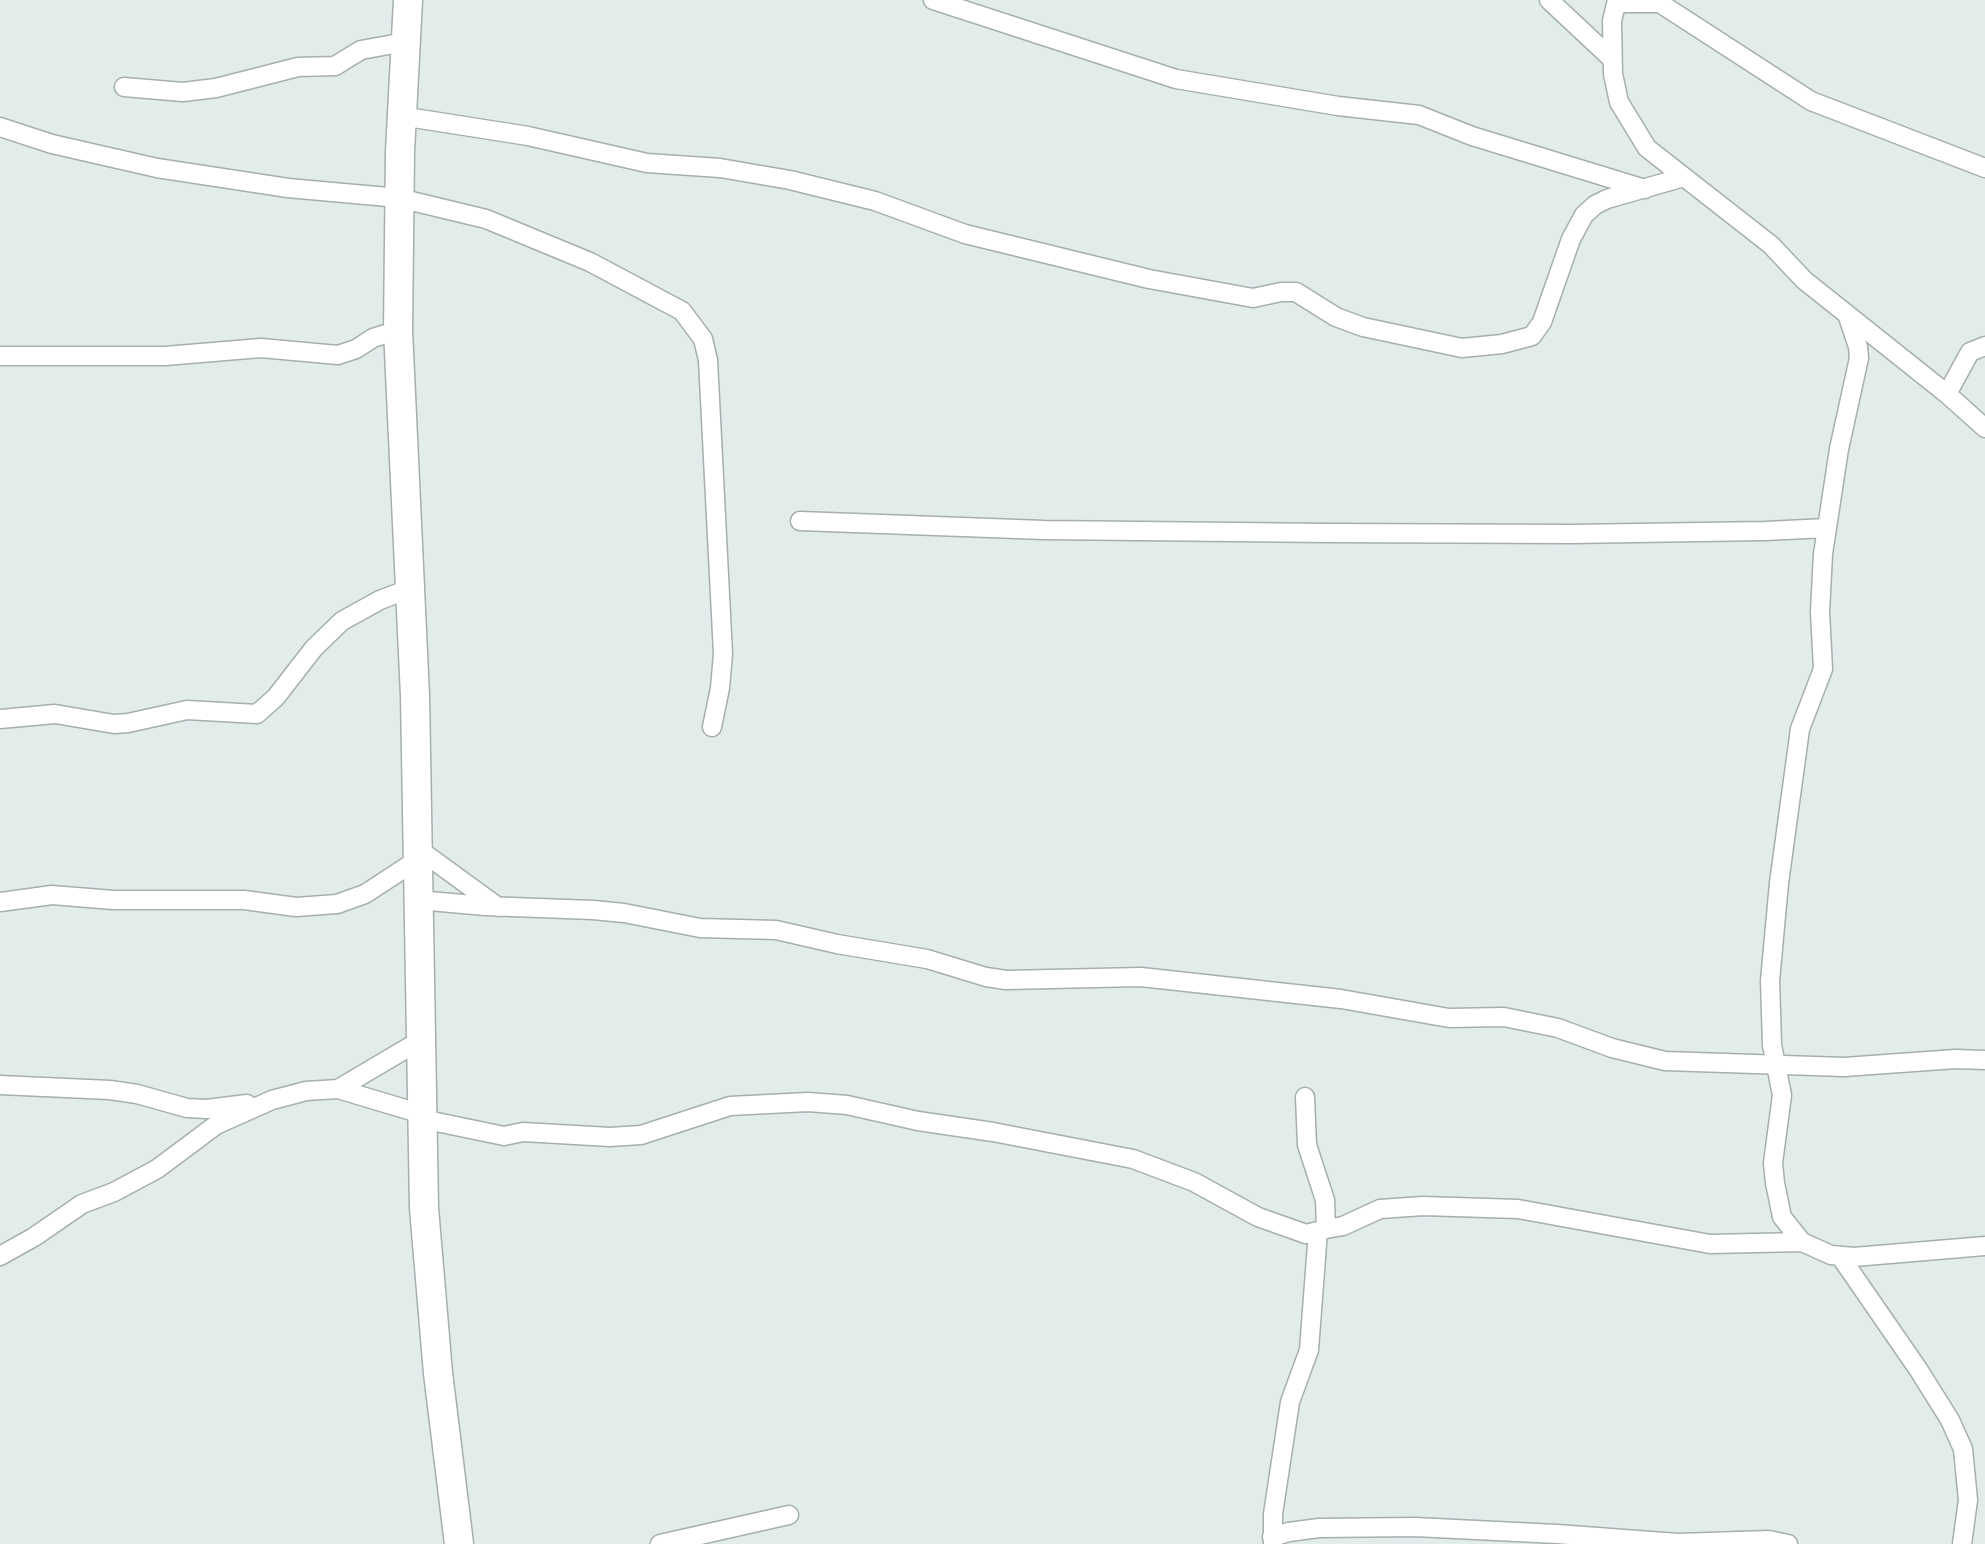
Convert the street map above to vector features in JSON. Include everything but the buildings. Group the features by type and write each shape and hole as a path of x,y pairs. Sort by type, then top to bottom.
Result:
{"main road":[{"path":"408,0 401,116 398,330 415,696 424,1208 438,1373 459,1544"}],"street":[{"path":"933,0 1176,79 1338,106 1419,115 1472,136 1645,189"},
{"path":"1549,0 1612,59"},
{"path":"1985,168 1811,101 1656,2 1617,2 1612,21 1612,59 1619,102 1647,148 1771,245 1804,280 1985,428"},
{"path":"124,87 183,92 216,88 298,67 335,66 361,50 405,42"},
{"path":"401,116 528,136 647,163 720,168 790,180 896,207 965,234 1149,279 1253,298 1296,292 1336,317 1363,327 1462,348 1502,344 1532,336 1542,322 1571,239 1584,215 1607,199 1684,177"},
{"path":"0,127 52,144 157,168 288,188 399,198 486,219 548,243 682,311 697,329 706,347 708,360 723,654 712,727"},
{"path":"1802,1242 1782,1217 1775,1183 1773,1163 1782,1095 1775,1065 1770,981 1779,883 1802,719 1823,669 1820,612 1823,554 1839,449 1859,358 1848,317"},
{"path":"0,356 165,356 261,348 338,355 398,330"},
{"path":"1947,394 1970,352 1985,346"},
{"path":"800,521 1044,530 1328,533 1617,533 1827,528"},
{"path":"0,719 55,714 114,724 204,709 257,714 276,697 314,648 342,621 380,600 409,589"},
{"path":"0,902 52,895 113,900 244,900 296,907 337,904 365,894 417,854 498,907"},
{"path":"418,900 498,907 593,910 700,928 776,930 927,959 1006,980 1141,977 1341,999 1449,1018 1504,1017 1558,1028 1612,1048 1665,1061 1869,1067 1985,1060"},
{"path":"338,1089 421,1040"},
{"path":"0,1085 110,1090 187,1108 207,1109 272,1100 306,1091 338,1089 422,1116 504,1136 523,1132 610,1137 641,1135 730,1106 808,1102 847,1105 918,1121 1133,1159 1194,1182 1258,1217 1306,1234 1343,1226 1380,1209 1423,1206 1529,1210 1710,1244 1802,1242 1840,1256 1985,1246"},
{"path":"1305,1097 1307,1145 1325,1200 1309,1350 1290,1402 1273,1514 1273,1540 1289,1532 1319,1528 1415,1527 1678,1543 1769,1540 1788,1544"},
{"path":"0,1256 82,1204 114,1192 157,1169 216,1125 272,1100"},
{"path":"1840,1256 1918,1369 1950,1420 1963,1449 1968,1500 1962,1544"},
{"path":"660,1544 789,1515"}]}
